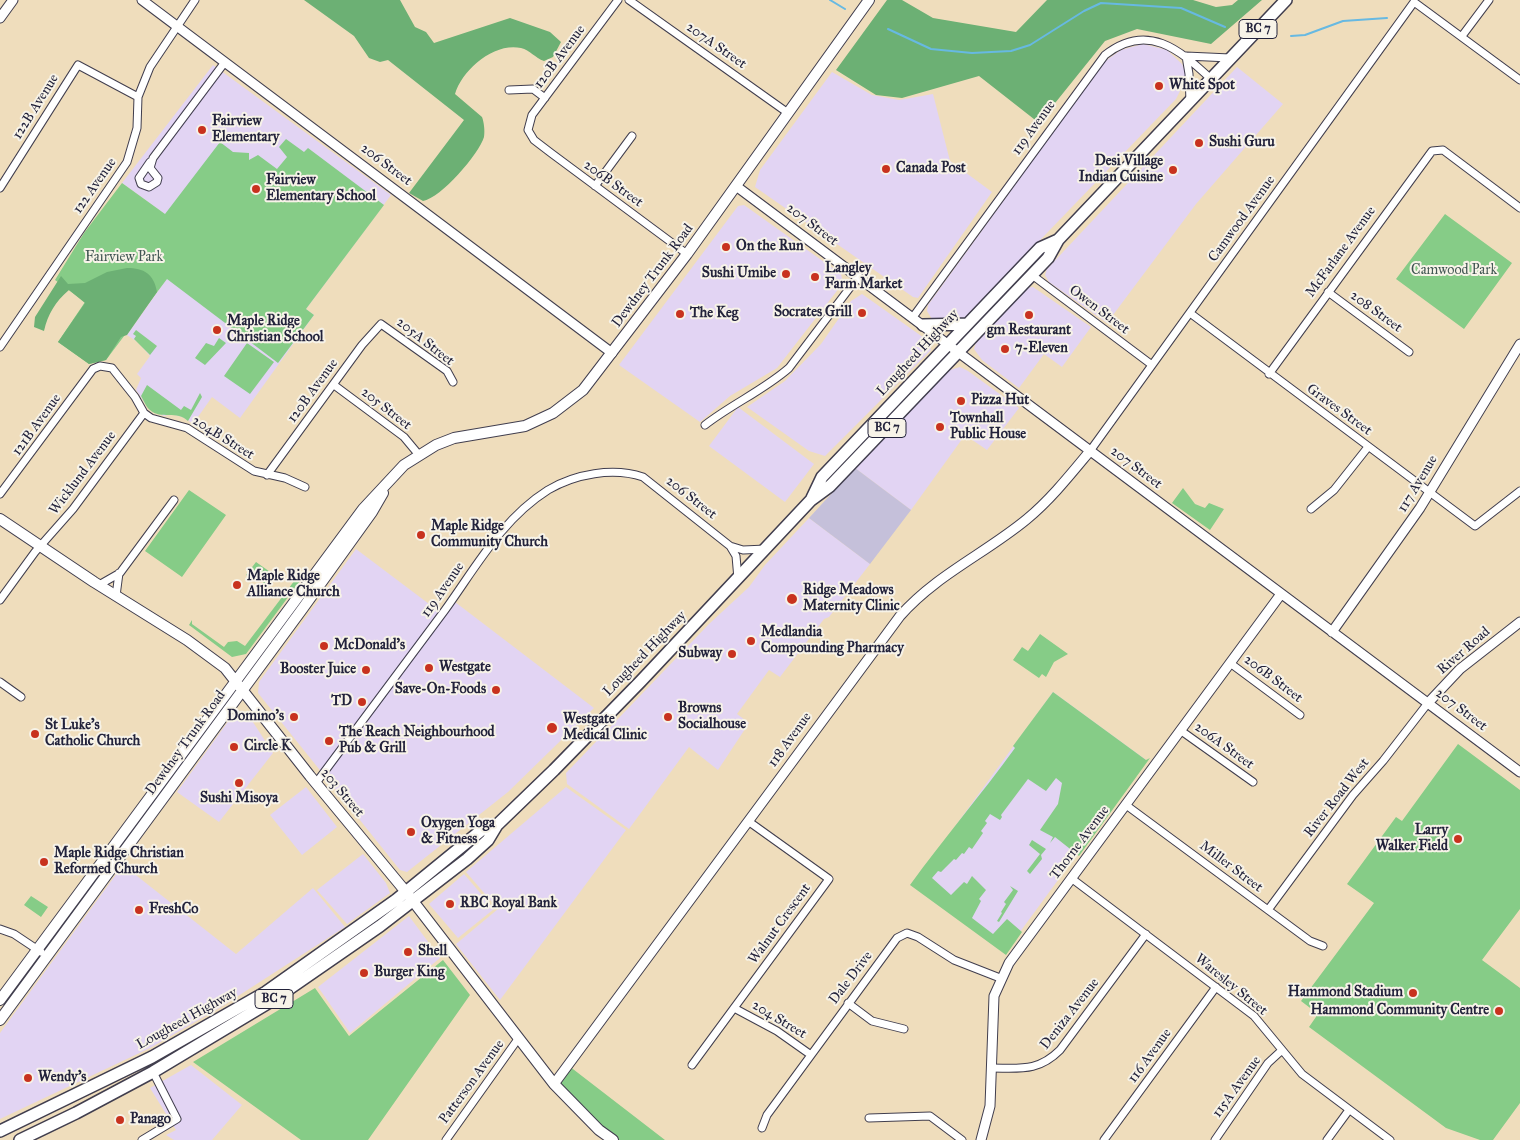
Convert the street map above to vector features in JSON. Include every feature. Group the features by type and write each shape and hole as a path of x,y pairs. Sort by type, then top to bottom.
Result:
{"highway":[{"name":"Lougheed Highway","path":"20,1140 76,1114 153,1072 274,1000 409,897 483,829 496,824 554,770 738,580 811,500 830,486 959,352 1048,258 1058,240 1286,0"},
{"name":"Lougheed Highway","path":"811,500 822,477 966,324 1040,248 1058,240"},
{"path":"923,325 966,324"},
{"name":"Lougheed Highway","path":"0,1131 152,1057 266,992 409,897"}],"main road":[{"name":"Dewdney Trunk Road","path":"0,1000 363,509 419,455 454,438 525,426 553,413 583,390 687,254 869,0"},
{"name":"Dewdney Trunk Road","path":"0,1020 372,512 391,480"},
{"name":"203 Street","path":"0,518 99,585 208,654 235,680 316,784 409,897 554,1084 599,1130 613,1140"}],"street":[{"path":"0,18 13,0"},
{"name":"206 Street","path":"142,0 612,353"},
{"name":"122 Avenue","path":"0,347 127,162 137,128 138,97 150,67 195,0"},
{"name":"120B Avenue","path":"528,130 529,120 618,0"},
{"name":"207A Street","path":"629,0 788,113"},
{"path":"1489,0 1462,36 1520,80"},
{"name":"Camwood Avenue","path":"1090,451 1414,2 1462,36"},
{"name":"119 Avenue","path":"913,317 1105,55 1117,46 1142,39 1155,40 1175,48 1211,79"},
{"path":"1190,102 1186,56 1230,58"},
{"path":"150,162 225,62"},
{"name":"122B Avenue","path":"0,188 78,65 138,97"},
{"path":"509,90 533,89 545,98"},
{"name":"206B Street","path":"528,130 540,144 687,254"},
{"path":"595,186 632,136"},
{"name":"McFarlane Avenue","path":"1269,374 1427,156 1437,149 1450,154 1520,208"},
{"name":"207 Street","path":"736,186 1520,772"},
{"name":"Owen Street","path":"1032,275 1152,365"},
{"path":"705,425 731,405 777,378 789,368 858,276"},
{"name":"208 Street","path":"1328,292 1409,352"},
{"name":"Graves Street","path":"1190,313 1269,374 1475,526 1520,490"},
{"name":"120B Avenue","path":"267,475 362,345 381,324"},
{"name":"205A Street","path":"381,324 446,371 453,382"},
{"name":"117 Avenue","path":"1332,632 1395,546 1520,344"},
{"name":"121B Avenue","path":"0,495 93,370 100,366 112,368 135,397 144,413"},
{"name":"205 Street","path":"334,385 404,437 419,455"},
{"name":"204B Street","path":"144,413 152,419 187,428 242,465 267,475 286,478 305,487"},
{"name":"Wicklund Avenue","path":"0,600 73,509 144,413"},
{"path":"1312,509 1334,490 1368,446"},
{"name":"118 Avenue","path":"554,1084 871,652 911,603 938,581 1028,519 1057,491 1090,451"},
{"name":"119 Avenue","path":"316,784 493,541 514,517 547,491 569,480 601,473 633,474"},
{"name":"206 Street","path":"633,474 643,477 730,546"},
{"path":"99,585 120,572 174,500"},
{"path":"730,546 742,550 766,549"},
{"path":"730,546 736,556 738,580"},
{"path":"116,596 120,572"},
{"name":"Thorne Avenue","path":"981,1140 990,1106 994,996 1000,978 1071,878 1281,594"},
{"name":"River Road","path":"1428,702 1460,669 1520,622"},
{"name":"206B Street","path":"1230,663 1300,715"},
{"path":"0,682 20,697"},
{"name":"River Road West","path":"1268,910 1353,795 1383,761 1428,702"},
{"name":"206A Street","path":"1180,730 1253,782"},
{"name":"Miller Street","path":"1126,805 1310,941 1323,946"},
{"name":"Walnut Crescent","path":"692,1066 829,879 748,821"},
{"name":"Waresley Street","path":"1071,878 1254,1016 1302,1074 1390,1140"},
{"path":"0,929 14,934 48,956"},
{"name":"Dale Drive","path":"762,1128 767,1115 897,938 907,934 918,937 954,960 1000,978"},
{"name":"Deniza Avenue","path":"991,1068 1032,1068 1048,1062 1060,1050 1146,934"},
{"name":"116 Avenue","path":"1104,1140 1216,987"},
{"path":"848,1003 872,1021 904,1029"},
{"name":"204 Street","path":"734,1008 777,1030 811,1055"},
{"name":"Patterson Avenue","path":"446,1140 518,1039"},
{"name":"115A Avenue","path":"1214,1140 1268,1063 1281,1050"},
{"path":"142,1140 178,1119 153,1072"},
{"path":"1327,1140 1349,1110"},
{"path":"870,1118 930,1116 962,1140"}],"shaded area":[{"path":"1143,44 1167,50 1182,64 1185,71 1185,81 1176,99 966,317 960,321 932,319 927,311 928,305 1104,62 1121,50"},
{"name":"Fairview Elementary School","path":"213,65 391,195 306,309 314,315 240,418 212,397 193,424 183,417 171,414 164,416 149,409 136,390 141,378 137,374 150,356 139,343 127,335 196,237 122,183"},
{"path":"1237,67 1283,104 1196,204 1107,323 1049,282 1045,275 1047,269"},
{"path":"832,72 872,95 899,100 933,94 950,161 992,192 918,298 913,297 755,187 760,170"},
{"path":"744,205 841,274 843,283 777,368 730,396 700,422 619,365 738,206"},
{"path":"1033,287 1091,327 1062,367 1044,354 1019,388 982,360 974,349 977,339 1026,288"},
{"path":"862,294 927,340 931,350 825,456 809,451 747,407 785,381 821,344 851,301"},
{"path":"960,367 1019,408 987,450 965,435 911,510 855,468 950,370"},
{"path":"738,407 814,464 785,502 709,446"},
{"path":"855,468 911,510 870,564 809,518"},
{"path":"809,518 870,564 829,617 824,619 780,677 769,670 737,714 749,723 718,770 689,747 629,829 567,784 566,773 709,624 749,587 765,565"},
{"path":"356,549 445,616 455,602 594,708 508,792 407,872 400,870 258,693 259,682"},
{"path":"1053,692 1146,760 1006,951 913,884"},
{"path":"241,711 249,716 273,753 219,822 177,792 235,712"},
{"path":"306,787 337,827 302,855 270,815"},
{"path":"566,787 626,830 500,1000 456,944 498,909 466,872"},
{"path":"363,854 386,883 390,893 347,924 317,890"},
{"path":"123,865 236,954 313,888 345,927 221,1007 150,1048 0,1119 0,1033"},
{"path":"464,874 494,909 458,938 429,904"},
{"path":"409,916 440,958 350,1033 318,987"},
{"path":"191,1065 242,1105 212,1140 174,1140 166,1135 176,1130 150,1088"}],"green space":[{"path":"304,0 400,0 415,27 426,32 434,43 510,18 550,32 561,42 553,57 544,61 521,48 500,49 480,60 464,76 455,94 482,117 484,137 475,154 449,184 431,198 423,201 409,193 464,120 388,60 380,62 369,58 354,36"},
{"path":"887,0 902,0 933,18 1016,32 1047,0 1193,0 1216,7 1232,5 1238,0 1262,0 1211,44 1137,29 1105,41 1039,123 979,76 902,98 876,95 836,70"},
{"name":"Fairview Park","path":"286,139 304,152 308,148 384,205 306,309 314,315 278,363 167,279 106,360 89,364 58,342 85,302 55,280 84,233 122,183 165,214 220,142 233,152 249,153 249,160 258,155 277,169 287,157 279,147"},
{"name":"Camwood Park","path":"1445,214 1512,263 1464,329 1396,279"},
{"path":"127,268 138,269 151,276 157,292 127,335 121,337 106,360 89,364 58,342 85,303 69,290 53,309 44,331 34,327 35,317 61,276 68,284 85,283 107,272"},
{"path":"136,330 157,346 150,355 134,339 136,336 133,334"},
{"path":"219,338 226,343 205,365 195,358 206,343 214,346"},
{"path":"247,343 274,362 250,394 224,376"},
{"path":"147,385 181,410 184,406 191,410 200,393 202,397 188,421 179,416 154,413 150,410 141,396"},
{"path":"1183,488 1195,504 1205,508 1209,503 1224,509 1210,530 1172,503"},
{"path":"189,490 226,515 182,577 145,551"},
{"path":"256,562 273,574 263,588 264,583 254,576 252,579 246,575"},
{"path":"294,570 303,577 246,654 232,657 189,625 192,620 192,624 224,647 228,642 237,641 245,646 298,576"},
{"path":"1040,634 1068,654 1054,662 1046,677 1042,674 1039,678 1013,660 1022,647 1028,651"},
{"path":"1053,692 1146,760 1150,758 1079,856 1055,837 1050,843 1053,837 1040,830 1058,804 1062,783 1056,778 1046,791 1028,779 1001,815 1000,820 990,814 985,821 987,823 981,831 983,833 972,849 969,847 964,854 962,853 956,860 954,859 941,872 938,871 932,878 951,895 964,882 967,884 972,876 986,890 979,899 981,901 972,918 993,934 1007,919 1022,932 1006,955 910,885 1015,748 1013,746"},
{"path":"1458,744 1520,790 1520,909 1482,960 1520,988 1520,1103 1493,1140 1480,1140 1446,1128 1309,1027 1318,1014 1301,1001 1374,903 1347,884 1396,817 1402,821"},
{"path":"1032,840 1046,849 1041,855 1042,859 1030,874 1027,871 1040,854 1029,845"},
{"path":"1010,886 1018,891 999,922 997,921 1006,904 1004,902 1013,890"},
{"path":"31,896 48,907 41,917 24,905"},
{"path":"443,960 470,995 368,1140 301,1140 193,1062 315,988 349,1036"},
{"path":"569,1066 665,1140 613,1140 554,1084"}],"waterway":[{"path":"830,0 845,9"},
{"path":"888,29 931,49 972,53 1011,51 1030,45 1084,11 1101,3 1181,8 1225,27"},
{"path":"1291,36 1305,35 1343,21 1387,18"}],"place":[{"name":"White Spot","path":"1159,86"},
{"name":"Fairview Elementary","path":"202,130"},
{"name":"Sushi Guru","path":"1199,143"},
{"name":"Canada Post","path":"886,169"},
{"name":"Desi Village Indian Cuisine","path":"1173,170"},
{"name":"Fairview Elementary School","path":"256,189"},
{"name":"On the Run","path":"726,247"},
{"name":"Sushi Umibe","path":"786,274"},
{"name":"Langley Farm Market","path":"815,277"},
{"name":"Socrates Grill","path":"862,313"},
{"name":"The Keg","path":"680,314"},
{"name":"gm Restaurant","path":"1029,315"},
{"name":"Maple Ridge Christian School","path":"217,330"},
{"name":"7-Eleven","path":"1005,349"},
{"name":"Pizza Hut","path":"961,401"},
{"name":"Townhall Public House","path":"940,427"},
{"name":"Maple Ridge Community Church","path":"421,535"},
{"name":"Maple Ridge Alliance Church","path":"237,585"},
{"name":"Ridge Meadows Maternity Clinic","path":"792,599"},
{"name":"Medlandia Compounding Pharmacy","path":"751,641"},
{"name":"McDonald's","path":"324,646"},
{"name":"Subway","path":"732,654"},
{"name":"Westgate","path":"429,668"},
{"name":"Booster Juice","path":"366,670"},
{"name":"Save-On-Foods","path":"496,690"},
{"name":"TD","path":"362,702"},
{"name":"Domino's","path":"294,717"},
{"name":"Browns Socialhouse","path":"668,717"},
{"name":"Westgate Medical Clinic","path":"552,728"},
{"name":"St Luke's Catholic Church","path":"35,734"},
{"name":"The Reach Neighbourhood Pub & Grill","path":"329,741"},
{"name":"Circle K","path":"234,747"},
{"name":"Sushi Misoya","path":"239,783"},
{"name":"Oxygen Yoga & Fitness","path":"411,832"},
{"name":"Larry Walker Field","path":"1458,839"},
{"name":"Maple Ridge Christian Reformed Church","path":"44,862"},
{"name":"RBC Royal Bank","path":"450,904"},
{"name":"FreshCo","path":"139,910"},
{"name":"Shell","path":"408,952"},
{"name":"Burger King","path":"364,973"},
{"name":"Hammond Stadium","path":"1413,993"},
{"name":"Hammond Community Centre","path":"1499,1011"},
{"name":"Wendy's","path":"28,1078"},
{"name":"Panago","path":"120,1120"}]}
